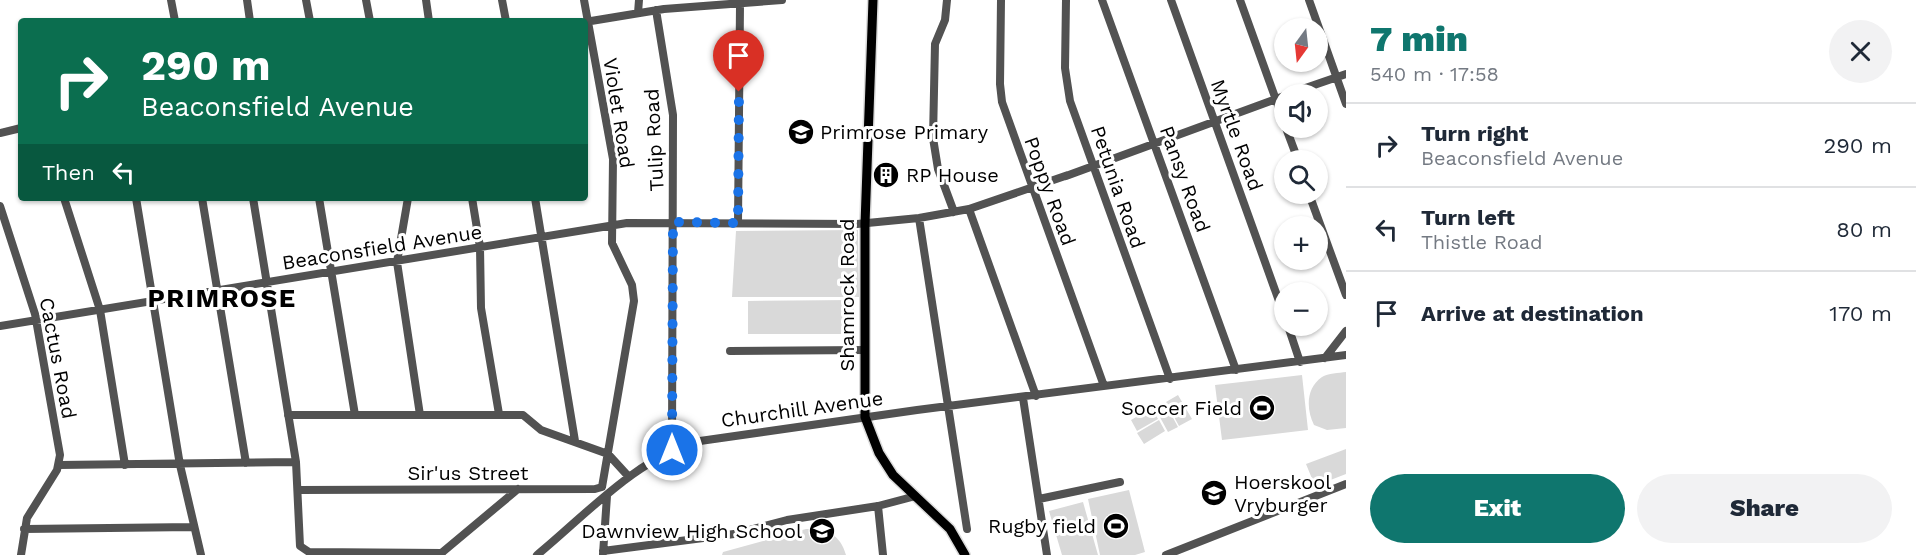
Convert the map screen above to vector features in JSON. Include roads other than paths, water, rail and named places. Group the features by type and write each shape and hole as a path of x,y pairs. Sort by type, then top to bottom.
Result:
{"main road":[{"name":"Shamrock Road","path":"873,0 865,224 865,417 879,453 893,475 912,497 950,530 965,555"}],"street":[{"path":"171,0 174,18"},
{"path":"247,0 250,18"},
{"path":"306,0 309,18"},
{"path":"366,0 369,18"},
{"path":"426,0 429,18"},
{"path":"502,0 505,18"},
{"name":"Violet Road","path":"584,0 586,18"},
{"path":"638,13 639,0"},
{"path":"588,22 656,10 782,0"},
{"path":"947,0 945,20 934,48 933,138 938,169 954,212"},
{"name":"Poppy Road","path":"1001,0 1000,92 1031,188 1104,386"},
{"name":"Petunia Road","path":"1066,0 1066,83 1093,166 1170,379"},
{"name":"Pansy Road","path":"1102,0 1236,370"},
{"name":"Myrtle Road","path":"1171,0 1274,287"},
{"path":"1240,0 1278,84"},
{"path":"1309,0 1346,104"},
{"path":"738,223 740,5"},
{"name":"Tulip Road","path":"656,10 673,115 672,450"},
{"name":"Violet Road","path":"588,27 613,159 611,226 614,250 632,285 634,301 608,454"},
{"name":"Beaconsfield Avenue","path":"1318,84 1346,74"},
{"name":"Beaconsfield Avenue","path":"0,326 611,226 673,222 771,223 806,226 865,224 954,212 1068,175 1274,99"},
{"path":"0,134 18,129"},
{"path":"65,201 100,310 125,465"},
{"path":"136,201 180,465 201,555"},
{"path":"202,201 246,463"},
{"path":"254,201 296,462 299,490 298,542 305,550 440,554 518,489"},
{"path":"320,201 355,415"},
{"path":"407,201 397,262 420,415"},
{"path":"472,201 480,247 481,308 498,414"},
{"path":"536,201 575,441"},
{"path":"1313,204 1346,295"},
{"name":"Cactus Road","path":"0,206 37,321 58,445 59,465"},
{"path":"969,209 1036,396"},
{"path":"919,218 950,406 967,529"},
{"path":"1326,358 1346,331"},
{"path":"1291,336 1300,362"},
{"path":"730,351 865,350"},
{"name":"Churchill Avenue","path":"537,555 629,477 672,450 708,439 1346,356"},
{"path":"1023,398 1047,555"},
{"path":"288,415 523,415 542,430 608,454 629,477"},
{"name":"Sir'us Street","path":"299,490 601,488 608,454"},
{"path":"21,555 24,529 30,512 59,465 296,462"},
{"path":"1039,499 1120,482"},
{"path":"1166,555 1346,484"},
{"path":"607,496 609,516 603,553 734,534 787,520 878,506 912,497"},
{"path":"878,506 883,555"},
{"path":"24,529 194,527"}],"place":[{"name":"Primrose Primary","path":"801,132"},
{"name":"RP House","path":"886,175"},
{"name":"Soccer Field","path":"1262,408"},
{"name":"Hoerskool Vryburger","path":"1214,493"},
{"name":"Rugby field","path":"1116,526"},
{"name":"Dawnview High School","path":"822,531"}],"district":[{"name":"PRIMROSE","path":"222,298"}]}
